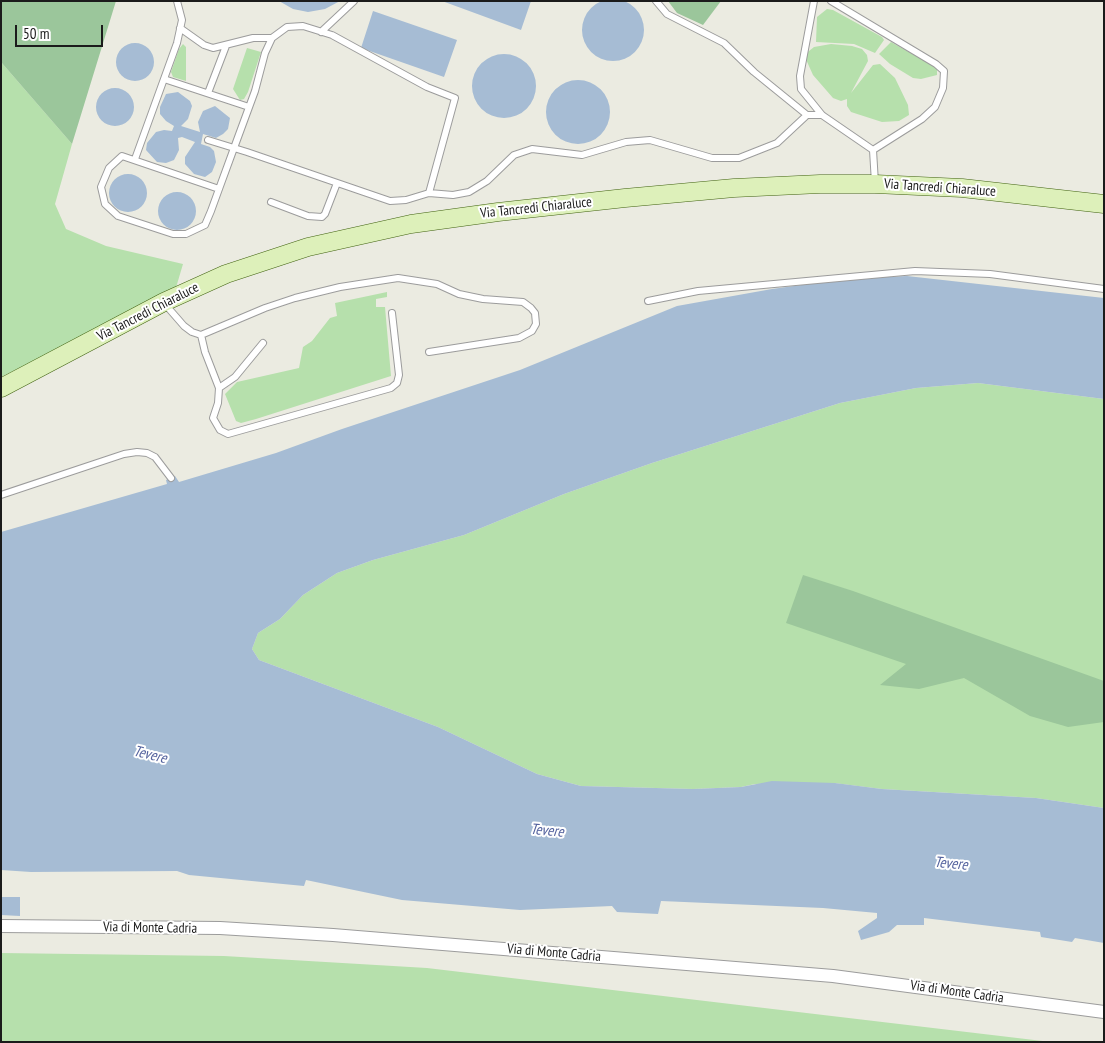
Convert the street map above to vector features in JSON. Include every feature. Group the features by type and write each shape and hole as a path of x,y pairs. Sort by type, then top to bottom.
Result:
{"street":[{"name":"Via Tancredi Chiaraluce","path":"1,388 164,302 235,271 277,256 355,235 411,224 498,212 734,188 875,184 985,190 1104,204"},
{"name":"Via di Monte Cadria","path":"1,926 220,928 323,934 833,976 1104,1012"}],"lane":[{"path":"134,159 164,79 180,28 182,20 177,1"},
{"path":"321,32 335,21 354,1"},
{"path":"656,1 667,14 724,43 754,72 806,116"},
{"path":"814,1 800,80 802,93 822,115 873,150"},
{"path":"831,1 936,64 944,71 943,88 935,107 922,119 873,150"},
{"path":"219,189 122,156 104,176 101,187 105,204 118,216 174,234 186,234 205,225 219,189 249,107 265,53 272,38 287,27 303,26 332,35 427,87 455,98 429,192"},
{"path":"180,28 204,45 213,48 253,38 272,38"},
{"path":"208,93 226,46"},
{"path":"164,79 249,107"},
{"path":"208,140 390,201 416,198 429,192 453,195 470,192 487,181 514,155 532,149 582,155 626,142 650,140 712,158 739,158 777,142 806,116 822,115"},
{"path":"873,150 875,184"},
{"path":"271,202 308,216 322,217 337,183"},
{"path":"648,301 715,289 915,271 990,274 1104,289"},
{"path":"201,335 265,308 295,298 340,287 398,278 437,284 459,294 483,299 523,302 532,308 535,313 536,324 532,331 519,338 429,352"},
{"path":"164,302 184,326 201,335 205,352 219,388 218,404 213,418 220,430 228,434 391,388 397,383 399,375 392,313"},
{"path":"219,388 235,377 263,343"},
{"path":"1,495 124,454 137,452 147,453 155,457 171,478"}],"green space":[{"path":"1,1 116,1 72,144 1,62"},
{"path":"668,1 721,1 703,25 677,13"},
{"path":"827,9 833,10 882,37 884,40 875,53 854,44 816,42 817,17"},
{"path":"891,42 937,68 937,75 921,79 913,78 890,64 879,54"},
{"path":"183,44 186,47 186,81 173,77 171,72 179,49"},
{"path":"831,44 862,49 867,55 868,61 851,93 873,65 880,64 895,78 908,105 909,115 899,121 882,122 851,112 847,106 847,99 841,101 833,98 813,75 804,55 814,47"},
{"path":"247,48 261,52 248,92 244,99 240,100 233,89"},
{"path":"1,62 72,144 55,204 66,229 106,246 183,264 175,291 1,377"},
{"path":"387,292 387,297 376,299 376,307 385,307 391,376 256,419 241,423 236,421 225,394 237,382 299,368 303,347 312,341 330,318 337,316 335,303"},
{"path":"978,383 1104,399 1104,808 1036,798 882,789 834,783 755,784 741,787 693,789 581,786 537,774 438,727 259,660 252,649 258,633 280,619 303,595 337,573 373,560 464,535 564,494 652,463 840,403 916,388"},
{"path":"803,575 853,591 1104,681 1104,722 1068,727 1030,716 964,678 919,689 880,685 906,664 786,623"},
{"path":"1,953 224,956 427,968 1051,1042 1,1042"}],"water":[{"path":"607,-1 619,-1 635,8 642,18 644,30 642,42 635,52 619,61 607,61 596,56 587,47 582,36 582,24 587,13 596,4"},
{"path":"279,1 340,1 325,9 308,12 293,9"},
{"path":"442,1 531,1 521,30"},
{"path":"373,11 457,40 444,77 361,48"},
{"path":"135,43 149,48 154,62 149,76 135,81 121,76 116,62 121,48"},
{"path":"504,54 522,60 530,68 536,86 530,104 522,112 504,118 486,112 478,104 472,86 478,68 486,60"},
{"path":"578,80 596,86 604,94 610,112 604,130 596,138 578,144 560,138 552,130 546,112 552,94 560,86"},
{"path":"115,88 129,93 134,107 129,121 115,126 101,121 96,107 101,93"},
{"path":"178,92 190,101 192,106 188,119 181,126 200,132 198,122 203,111 215,106 230,118 228,129 223,134 216,138 203,134 201,144 210,147 214,151 216,162 212,172 205,177 194,174 185,164 185,157 195,142 182,137 178,138 179,150 174,160 166,163 157,162 146,150 147,143 156,132 172,131 174,126 160,114 160,107 166,94"},
{"path":"128,174 142,179 147,193 142,207 128,212 114,207 109,193 114,179"},
{"path":"177,192 191,197 196,211 191,225 177,230 163,225 158,211 163,197"},
{"name":"Tevere","path":"907,276 1104,298 1104,399 978,383 916,388 840,403 652,463 564,494 464,535 373,560 337,573 303,595 280,619 258,633 252,649 259,660 438,727 537,774 581,786 693,789 741,787 772,781 835,783 882,789 1036,798 1104,808 1104,943 1075,938 1072,942 1041,937 1040,932 924,918 924,925 897,925 889,932 861,940 858,931 877,918 877,913 823,908 661,901 658,914 617,912 612,906 520,910 402,900 306,880 304,886 189,875 177,871 31,872 1,870 1,532 167,484 166,480 175,476 179,482 276,453 520,370 677,306 772,289 845,279"},
{"path":"1,897 20,897 20,916 1,915"}]}
